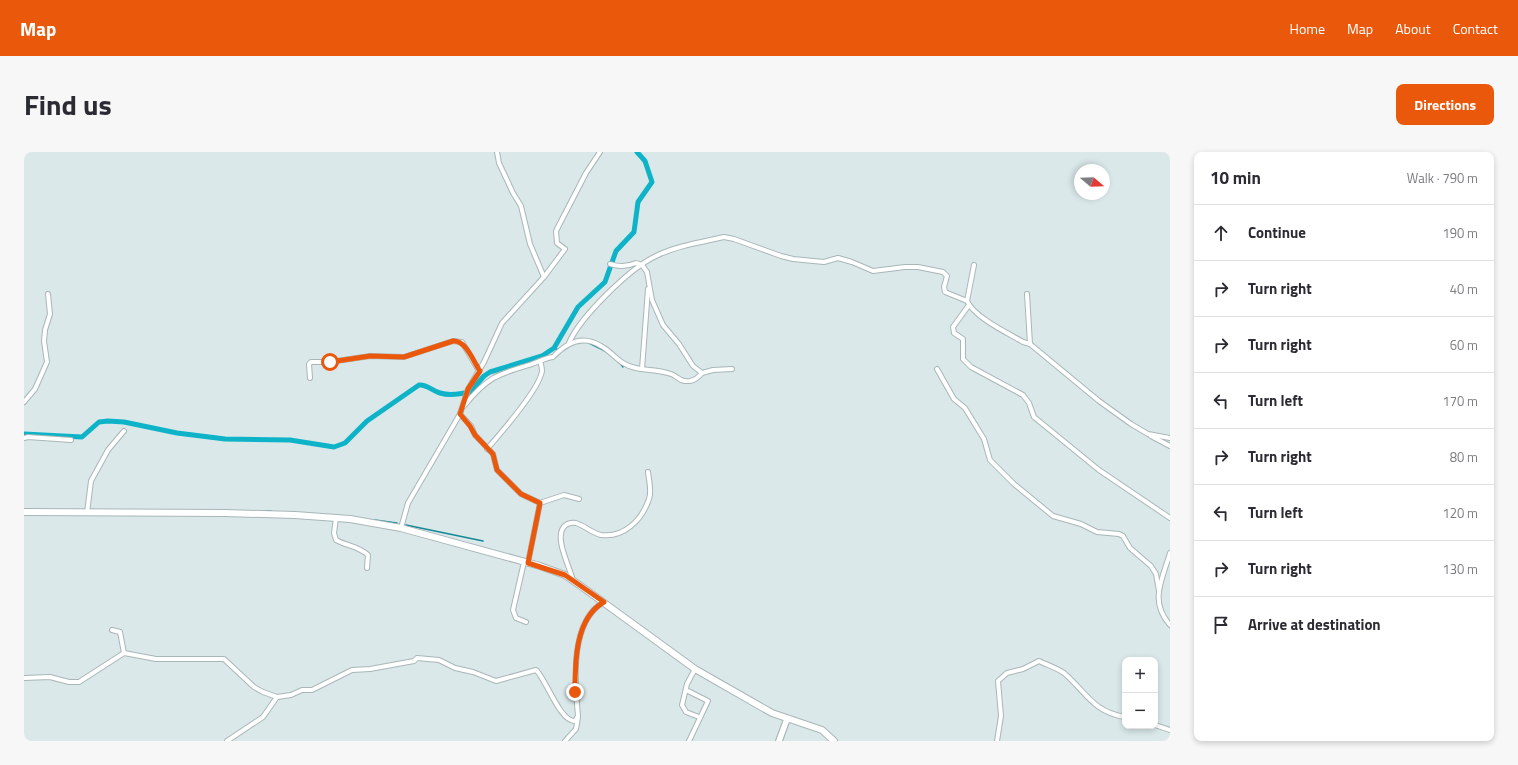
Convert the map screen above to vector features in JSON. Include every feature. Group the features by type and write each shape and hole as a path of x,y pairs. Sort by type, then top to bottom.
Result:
{"main road":[{"path":"24,512 225,513 336,518 401,528 526,562 565,575 695,669 772,713 822,730 834,741"}],"street":[{"path":"497,152 499,163 513,193 521,206 530,244 544,277"},
{"path":"401,528 408,503 460,414 468,389 480,371 502,323 544,277 565,249 558,243 556,232 586,173 600,152"},
{"path":"462,409 475,392 497,375 553,357 568,343 576,328 623,279 642,265 656,256 724,238 734,239 781,256 824,262 838,258 873,271 905,267 933,269 947,276 944,287 945,292 968,303 983,317 1023,342 1030,344 1099,401 1131,424 1170,446"},
{"path":"612,265 627,266 636,263 642,265 647,272 652,300 663,326 679,344 693,366 702,373"},
{"path":"974,265 968,303 953,327 954,333 963,339 962,359 971,367 1024,395 1029,403 1034,417 1099,470 1170,518"},
{"path":"642,369 649,282"},
{"path":"24,402 35,389 47,362 44,341 45,330 50,314 48,294"},
{"path":"1027,294 1030,344"},
{"path":"310,378 309,364 311,362 330,362 370,356 404,357 457,340 464,345 480,371"},
{"path":"568,343 584,340 595,343 623,363 642,369 671,374 680,381 692,380 702,373 713,370 732,369"},
{"path":"487,449 518,412 529,396 542,371 540,361"},
{"path":"937,369 954,399 965,408 984,439 990,460 1053,516 1081,524 1097,532 1119,534 1123,536 1130,548 1151,566 1156,574 1159,591"},
{"path":"460,414 487,449 493,454 497,470 521,494 540,503 564,495 579,499"},
{"path":"87,513 91,482 108,450 124,431"},
{"path":"1148,434 1170,438"},
{"path":"24,438 71,440"},
{"path":"573,581 571,569 562,548 561,532 563,526 570,523 576,523 593,533 602,535 612,535 626,531 644,508 649,498 650,487 648,472"},
{"path":"526,622 516,618 513,610 540,503"},
{"path":"336,518 334,533 336,540 342,544 361,549 368,555 367,568"},
{"path":"1170,553 1159,591 1158,608 1170,625"},
{"path":"566,741 576,729 578,716 575,681 581,633 590,615 599,605 604,602"},
{"path":"112,630 120,632 124,653"},
{"path":"24,678 50,677 69,682 79,682 124,653 156,659 224,659 254,687 277,697 291,695 302,690 312,690 352,670 370,669 414,661 417,658 433,659 439,660 455,668 473,672 496,681 536,670 568,720 575,721 578,716"},
{"path":"997,741 1001,716 998,681 1008,673 1023,669 1039,661 1063,672 1083,691 1093,704 1115,716 1122,717"},
{"path":"695,669 686,690 682,705 683,709 699,717"},
{"path":"686,690 708,701 699,717 689,741"},
{"path":"227,741 263,717 277,697"},
{"path":"779,741 787,719"},
{"path":"1158,726 1170,730"}],"waterway":[{"path":"24,434 82,437 99,422 108,421 124,422 177,433 225,439 290,440 334,447 345,443 367,421 419,385 444,394 470,392 484,376 490,372 542,356 554,348 578,307 605,282 616,251 634,232 638,202 652,182 645,161 637,152"},
{"path":"589,343 605,351"},
{"path":"554,348 559,350"},
{"path":"619,362 623,367"},
{"path":"257,511 271,511"},
{"path":"375,520 397,523"},
{"path":"406,525 483,541"}],"route":[{"path":"330,362 370,356 404,357 449,342 457,340 462,342 480,371 468,389 460,414 475,435 493,454 497,470 521,494 540,503 528,563 565,575 604,602 599,605 590,615 583,626 578,649 575,692"}]}
